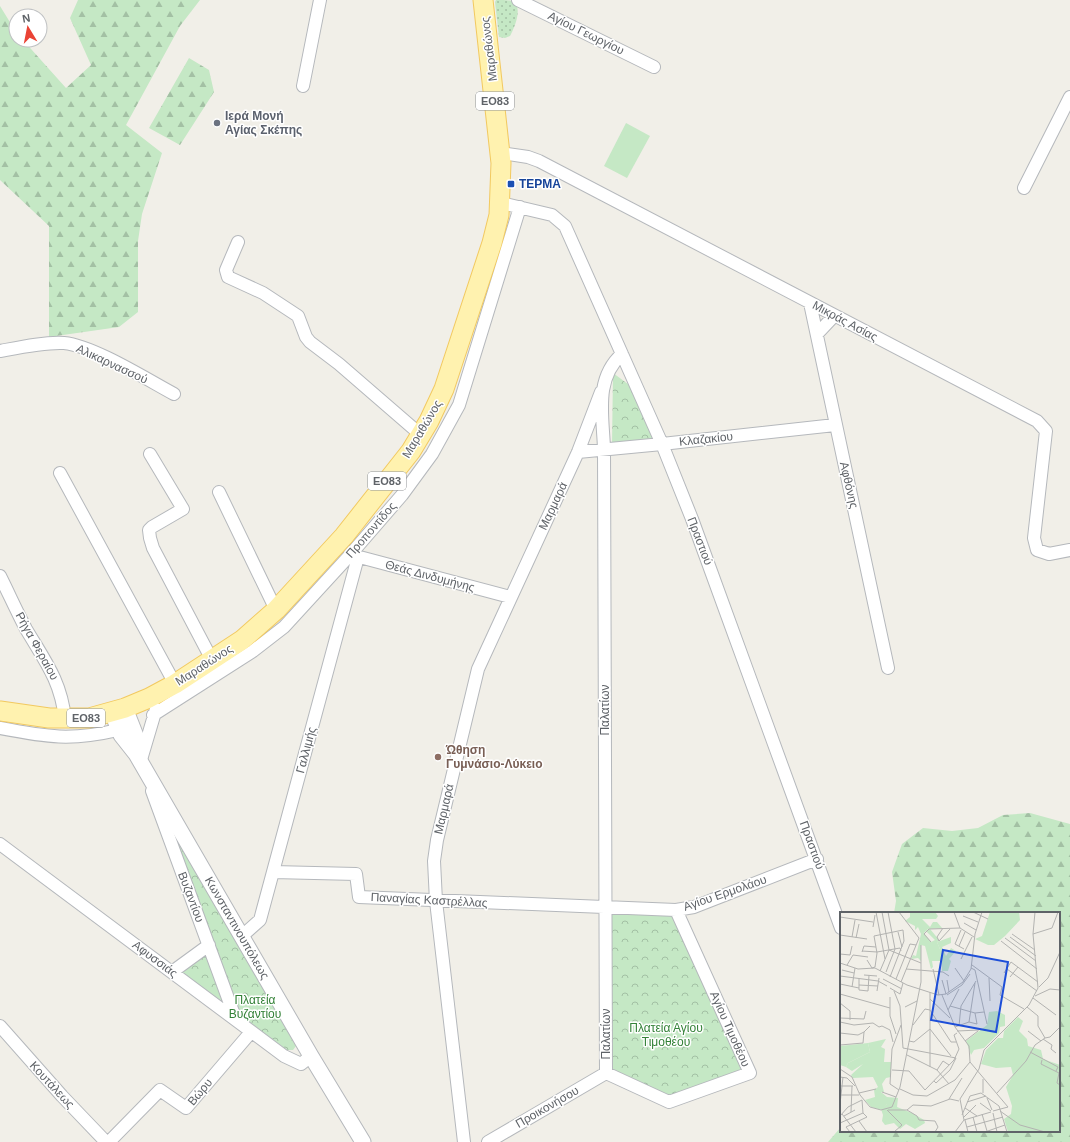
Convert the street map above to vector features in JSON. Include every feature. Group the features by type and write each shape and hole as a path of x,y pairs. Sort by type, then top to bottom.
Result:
{"main road":[{"name":"Μαραθώνος","path":"0,711 37,717 65,719 118,717 171,686 242,640 276,610 344,536 411,451 421,436 440,399 449,376 492,243 501,203 501,153 483,0"}],"street":[{"path":"303,86 320,0"},
{"name":"Αγίου Γεωργίου","path":"518,0 654,67"},
{"path":"1024,188 1065,117 1070,97"},
{"name":"Μικράς Ασίας","path":"501,153 528,157 539,161 1037,421 1046,431 1034,538 1037,550 1049,554 1070,550"},
{"name":"Πραστιού","path":"501,203 552,215 565,226 662,444 706,555 840,925"},
{"name":"Προποντίδος","path":"153,715 253,651 284,627 354,556 432,454 459,405 520,207"},
{"path":"238,242 226,270 228,277 263,293 298,316 306,337 310,342 343,368 421,436"},
{"name":"Αφθόνης","path":"810,303 888,668"},
{"path":"817,334 834,316"},
{"name":"Αλικαρνασσού","path":"0,351 60,343 75,345 95,353 174,394"},
{"name":"Παλατίων","path":"606,1073 604,449 601,392 611,365 622,354"},
{"name":"Μαρμαρά","path":"464,1142 436,901 434,861 437,840 478,669 578,452 601,392"},
{"name":"Κλαζακίου","path":"578,452 835,425"},
{"path":"150,454 183,509 149,530 153,548 212,660"},
{"path":"60,473 171,686 158,702 153,715 141,764"},
{"path":"219,492 276,610"},
{"name":"Θεάς Δινδυμήνης","path":"354,556 510,597"},
{"name":"Γαλλιμής","path":"242,936 260,920 354,556"},
{"name":"Ρήγα Φεραίου","path":"0,576 17,612 56,679 62,697 65,719"},
{"path":"0,728 62,738 84,737 118,717"},
{"name":"Κωνσταντινουπόλεως","path":"118,717 136,736 141,764"},
{"name":"Κωνσταντινουπόλεως","path":"118,717 128,747 141,764 311,1056 364,1142"},
{"name":"Βυζαντίου","path":"141,764 236,1020"},
{"name":"Αφυσσιάς","path":"0,844 284,1056 301,1064 311,1056"},
{"name":"Αγίου Ερμολάου","path":"605,908 676,910 694,907 817,859"},
{"name":"Παναγίας Καστρέλλας","path":"273,872 356,874 359,897 605,908"},
{"name":"Αγίου Τιμοθέου","path":"606,1073 669,1102 750,1073 676,910"},
{"path":"172,972 209,945"},
{"name":"Κουτάλεως","path":"1,1029 62,1096 108,1142"},
{"name":"Βώρυ","path":"108,1142 160,1090 186,1108 251,1032"},
{"name":"Προικονήσου","path":"488,1142 606,1073"}],"green space":[{"path":"78,0 200,0 180,26 126,125 162,153 142,214 138,241 138,312 119,327 49,337 49,226 0,180 0,6 8,19 8,48 30,48 66,88 91,65 70,18"},
{"path":"496,0 512,1 516,4 517,8 518,13 514,28 510,36 505,38 499,37"},
{"path":"189,58 209,70 214,92 180,145 149,128"},
{"path":"626,123 650,136 627,178 604,166"},
{"path":"613,373 632,387 657,441 612,445"},
{"path":"1030,813 1070,824 1070,1142 828,1142 840,1128 840,1132 1060,1132 1060,912 894,912 896,901 892,872 902,844 923,828 952,831 978,828 1003,815"},
{"name":"Πλατεία Βυζαντίου","path":"174,834 296,1046 293,1050 287,1050 242,1017 173,835"},
{"name":"Πλατεία Αγίου Τιμοθέου","path":"610,912 672,913 743,1070 669,1097 611,1069"},
{"path":"205,953 225,1009 177,973"}],"place":[{"name":"Ιερά Μονή Αγίας Σκέπης","path":"217,123"},
{"name":"ΤΕΡΜΑ","path":"511,184"},
{"name":"Ώθηση Γυμνάσιο-Λύκειο","path":"438,757"}]}
